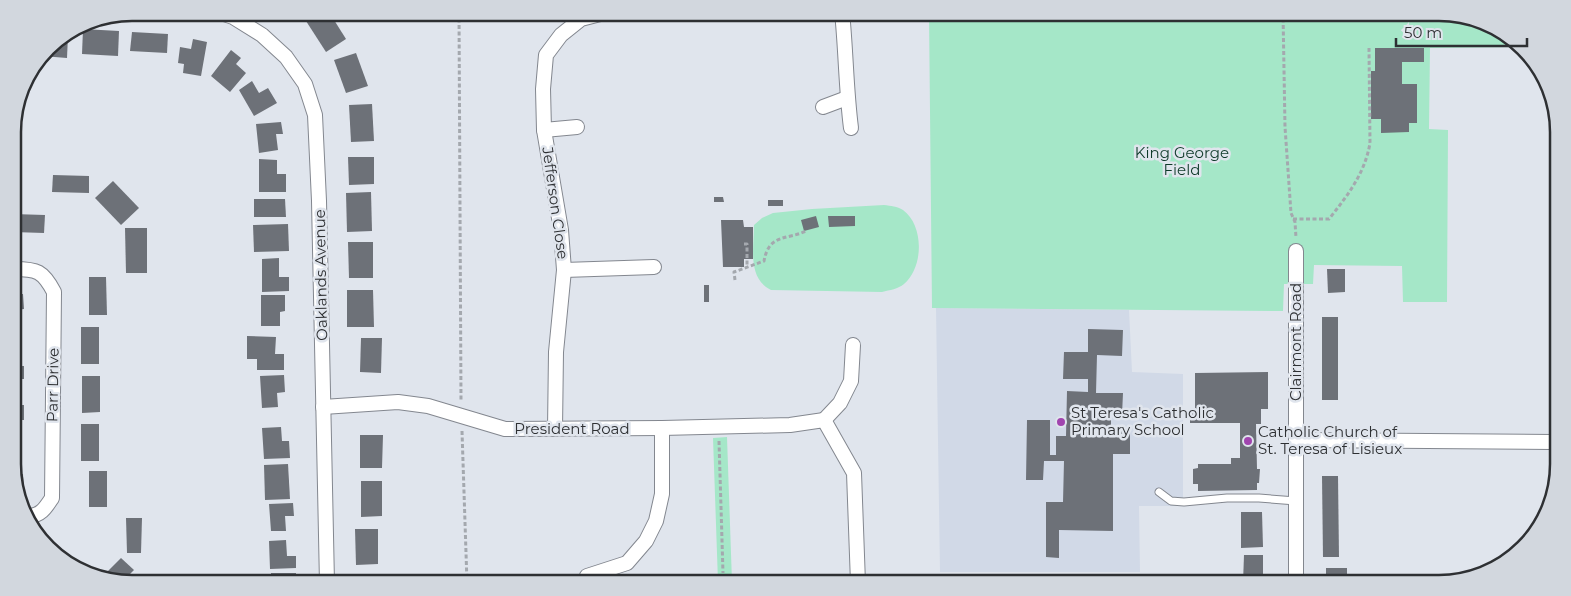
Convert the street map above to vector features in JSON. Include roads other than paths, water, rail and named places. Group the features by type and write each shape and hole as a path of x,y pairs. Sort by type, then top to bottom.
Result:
{"street":[{"name":"Oaklands Avenue","path":"239,21 262,35 286,57 305,84 315,115 319,201 327,575"},
{"name":"Jefferson Close","path":"555,429 556,352 564,270 561,230 544,130 543,89 546,55 561,35 578,21"},
{"path":"843,21 847,98 851,128"},
{"path":"823,107 847,98"},
{"path":"544,130 577,127"},
{"name":"Clairmont Road","path":"1296,251 1296,575"},
{"path":"564,270 654,267"},
{"name":"Parr Drive","path":"21,270 38,271 47,279 54,292 52,498 45,510 34,516"},
{"path":"853,345 851,381 840,403 824,420 854,474 858,575"},
{"name":"President Road","path":"323,407 398,402 428,406 505,429 790,425 824,420"},
{"path":"590,575 628,563 646,541 656,521 662,494 662,428"},
{"path":"1296,440 1550,442"}],"lane":[{"path":"1159,492 1171,501 1184,502 1234,498 1296,501"}],"place":[{"name":"St Teresa's Catholic Primary School","path":"1061,422"},
{"name":"Catholic Church of St. Teresa of Lisieux","path":"1248,441"}],"park label":[{"name":"King George Field","path":"1182,162"}]}
